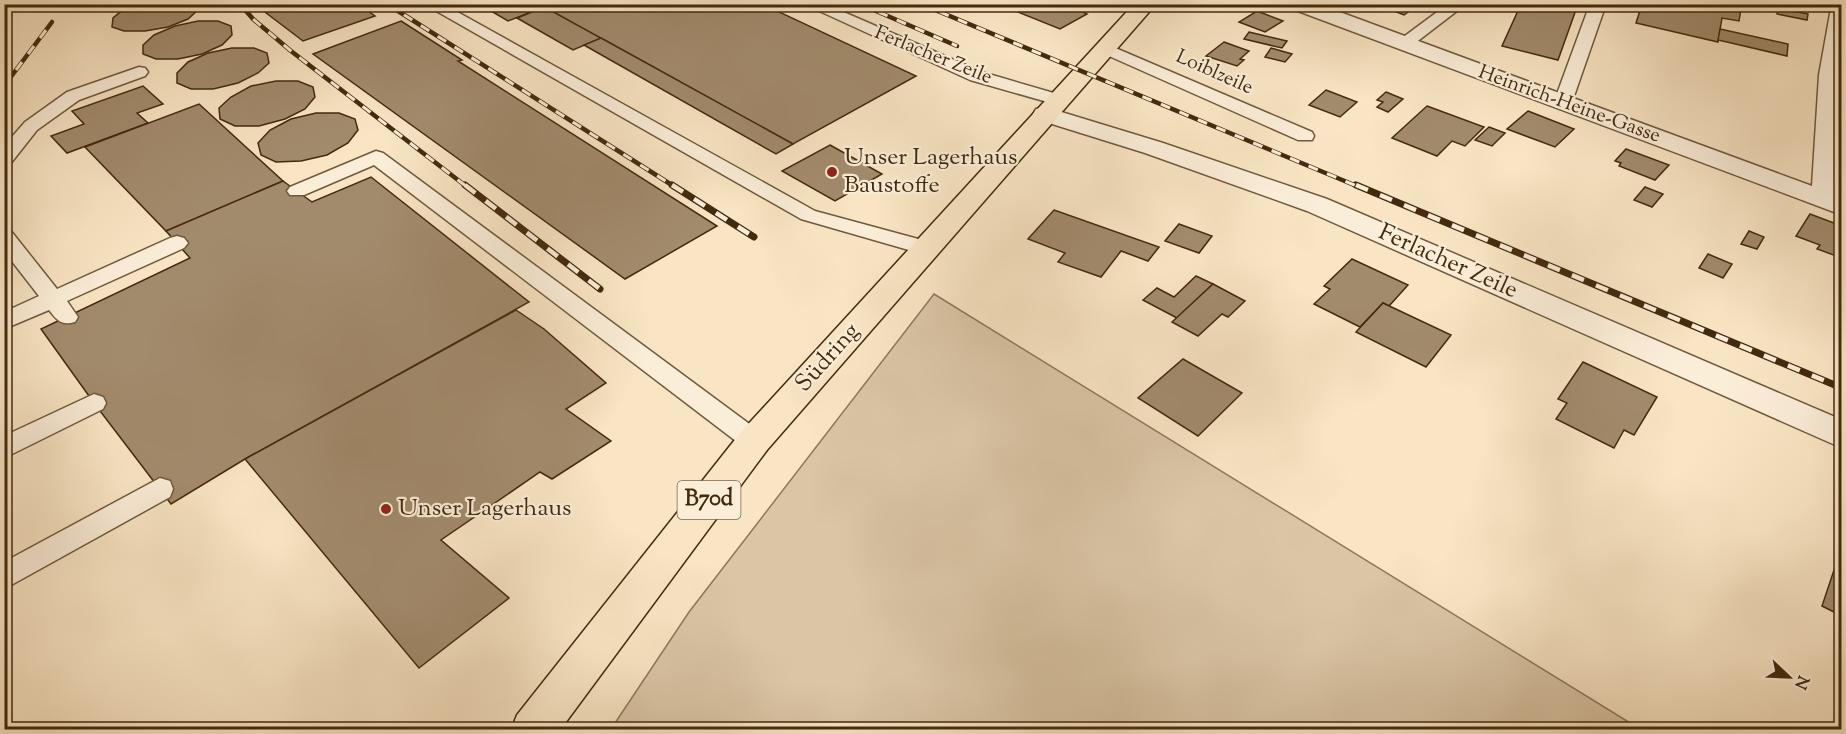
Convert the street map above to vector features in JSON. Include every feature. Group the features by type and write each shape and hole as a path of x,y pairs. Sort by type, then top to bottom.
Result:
{"main road":[{"name":"Südring","path":"533,729 754,441 1146,4"}],"street":[{"name":"Heinrich-Heine-Gasse","path":"1297,4 1833,204"},
{"path":"1833,204 1831,75 1842,8"},
{"name":"Ferlacher Zeile","path":"1052,107 1154,148 1317,205 1842,435"}],"lane":[{"path":"431,4 808,216 926,248"},
{"name":"Ferlacher Zeile","path":"811,4 1052,107"},
{"path":"1404,45 1460,4"},
{"path":"1563,102 1598,4"},
{"name":"Loiblzeile","path":"1106,49 1305,136"},
{"path":"4,159 31,126 73,96 139,72"},
{"path":"297,191 376,157 754,441"},
{"path":"4,236 60,308"},
{"path":"4,321 60,308 177,243"},
{"path":"4,448 94,403"},
{"path":"4,577 160,489"}],"shaded area":[{"path":"934,294 1640,729 611,729 689,612"}],"building":[{"path":"135,4 198,4 199,9 188,19 168,27 145,31 124,31 112,27 113,18"},
{"path":"259,4 358,4 375,16 303,41 261,9"},
{"path":"479,4 539,4 544,7 508,21"},
{"path":"539,4 642,4 660,13 573,50 517,18 544,7"},
{"path":"539,4 762,4 916,76 793,144"},
{"path":"1005,4 1068,4 1087,14 1060,29 1003,6"},
{"path":"1376,4 1419,4 1404,15"},
{"path":"1521,4 1578,4 1558,60 1502,46"},
{"path":"1642,4 1720,4 1741,9 1739,21 1722,18 1718,42 1636,23"},
{"path":"1720,4 1756,4 1755,9"},
{"path":"1778,8 1808,14 1807,20 1777,14"},
{"path":"1257,11 1283,21 1265,32 1239,22"},
{"path":"198,21 218,21 231,26 232,35 222,45 202,54 178,59 156,59 143,54 143,45 154,35 175,26"},
{"path":"401,21 462,60 458,61 717,226 625,279 313,54"},
{"path":"1720,29 1788,44 1787,56 1718,40"},
{"path":"1249,32 1287,41 1282,48 1244,39"},
{"path":"601,38 793,144 776,154 584,45"},
{"path":"1224,42 1249,51 1240,59 1244,60 1237,66 1206,56"},
{"path":"232,48 254,48 267,53 269,63 258,73 238,83 213,89 191,89 177,83 177,73 188,62 208,53"},
{"path":"1271,48 1292,54 1285,62 1265,57"},
{"path":"276,81 298,81 313,87 315,97 305,109 285,119 259,126 235,126 220,119 219,108 231,97 251,86"},
{"path":"143,86 163,104 137,113 148,123 67,153 51,136 84,124 72,111"},
{"path":"1326,90 1357,102 1340,117 1309,105"},
{"path":"1386,92 1403,99 1388,112 1377,107 1383,102 1377,100"},
{"path":"199,104 283,181 166,231 85,147"},
{"path":"1427,106 1484,127 1465,146 1452,141 1437,156 1392,138"},
{"path":"1528,111 1574,129 1555,147 1507,129"},
{"path":"316,113 339,113 355,119 358,130 348,143 327,155 301,161 276,162 261,155 258,143 270,130 291,119"},
{"path":"1489,127 1505,133 1492,146 1475,140"},
{"name":"Unser Lagerhaus Baustoffe","path":"830,145 882,174 835,201 782,171"},
{"path":"1626,149 1669,165 1655,180 1619,166 1621,163 1615,161"},
{"path":"371,177 529,302 245,459 171,504 41,329 190,258 166,231 283,181 312,202"},
{"path":"1645,187 1663,194 1652,207 1634,200"},
{"path":"1054,210 1159,247 1148,261 1121,251 1101,277 1058,262 1065,253 1028,239"},
{"path":"1810,214 1842,226 1842,258 1817,249 1820,245 1796,236"},
{"path":"1179,224 1212,236 1199,253 1165,241"},
{"path":"1749,231 1764,237 1757,249 1741,244"},
{"path":"1708,254 1732,264 1723,278 1699,268"},
{"path":"1352,259 1408,285 1389,306 1383,303 1360,327 1314,304 1330,289 1324,286"},
{"path":"1196,276 1213,284 1177,318 1143,300 1157,288 1174,297"},
{"path":"1213,284 1245,301 1228,317 1222,314 1198,336 1172,322"},
{"path":"1383,303 1451,335 1426,367 1356,332"},
{"name":"Unser Lagerhaus","path":"516,310 544,329 606,383 566,409 611,441 552,479 540,472 441,540 509,598 419,668 245,459"},
{"path":"1183,359 1242,393 1198,436 1138,398"},
{"path":"1583,362 1657,397 1634,435 1624,430 1614,448 1556,419 1567,403 1558,399"},
{"path":"1834,570 1842,574 1842,616 1822,606"}],"railway":[{"path":"240,4 253,19 291,51 467,187"},
{"path":"387,4 675,187"},
{"path":"860,4 957,46"},
{"path":"921,4 1359,187"},
{"path":"4,86 52,22"},
{"path":"465,185 600,289"},
{"path":"672,185 754,237"},
{"path":"1356,185 1842,388"}],"place":[{"name":"Unser Lagerhaus Baustoffe","path":"832,172"},
{"name":"Unser Lagerhaus","path":"386,509"}]}
